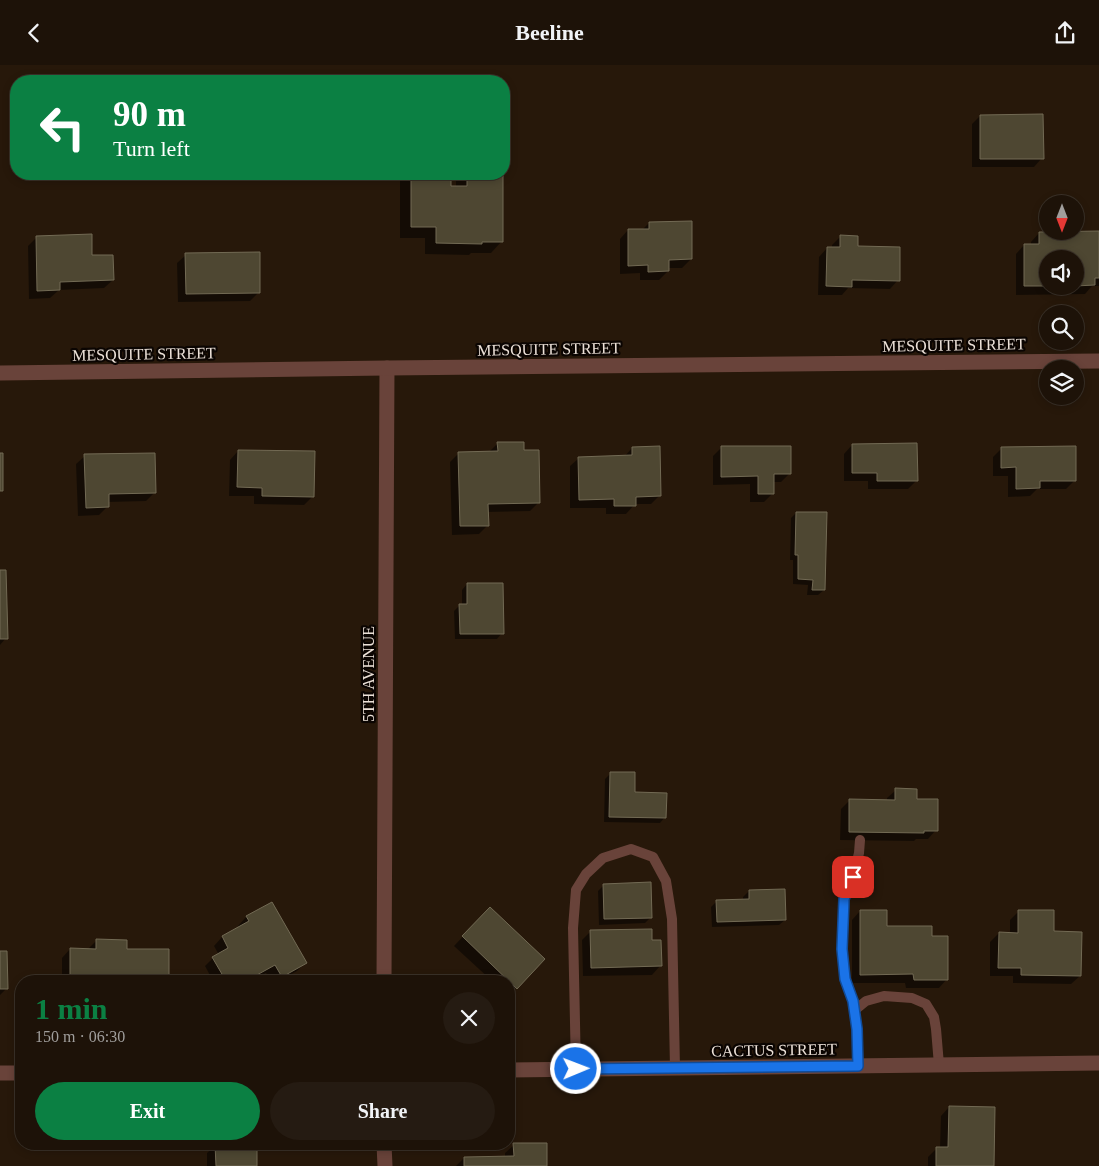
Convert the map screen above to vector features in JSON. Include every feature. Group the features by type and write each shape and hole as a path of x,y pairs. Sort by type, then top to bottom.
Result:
{"street":[{"name":"MESQUITE STREET","path":"0,373 1099,361"},
{"name":"5TH AVENUE","path":"384,975 387,368"},
{"name":"CACTUS STREET","path":"515,1070 1099,1063"},
{"path":"0,1073 15,1073"},
{"path":"384,1150 385,1166"}],"lane":[{"path":"858,1066 857,1029 853,1001 845,979 842,949 844,899 853,877 860,840"},
{"path":"576,1069 574,928 576,890 586,873 603,858 631,849 653,857 666,881 672,919 675,1068"},
{"path":"854,1010 866,1001 884,996 912,998 926,1004 934,1017 939,1065"}],"building":[{"path":"1043,114 1044,159 980,159 980,115"},
{"path":"411,180 451,180 451,186 467,186 467,180 503,180 503,242 482,242 482,244 436,243 436,227 411,227"},
{"path":"692,221 692,259 669,260 669,271 648,272 648,265 628,266 628,229 649,229 649,222"},
{"path":"1084,231 1099,231 1099,278 1095,278 1095,285 1084,286 1084,250 1039,250 1039,286 1024,286 1024,244 1039,244 1039,240 1084,240"},
{"path":"92,234 92,255 113,255 114,280 60,282 60,290 37,291 36,236"},
{"path":"840,235 858,236 858,246 900,247 900,281 852,280 852,287 826,286 827,247 840,247"},
{"path":"260,252 260,293 186,294 185,253"},
{"path":"497,442 524,442 524,450 539,450 540,503 488,504 489,526 460,526 458,452 498,451"},
{"path":"917,443 918,481 877,481 877,473 852,473 852,444"},
{"path":"660,446 661,496 636,497 636,506 614,506 614,499 579,500 578,457 632,455 632,447"},
{"path":"721,446 791,446 791,474 774,474 774,494 758,494 758,476 721,477"},
{"path":"1076,446 1076,481 1040,481 1040,488 1016,489 1016,467 1001,468 1001,447"},
{"path":"238,450 315,451 314,497 262,496 262,488 237,487"},
{"path":"0,453 3,453 3,491 0,491"},
{"path":"155,453 156,493 109,494 109,507 86,508 84,454"},
{"path":"796,512 827,512 825,590 812,590 813,580 798,579 798,555 795,555"},
{"path":"0,570 6,570 8,639 0,639"},
{"path":"467,583 503,583 504,634 460,634 459,604 467,604"},
{"path":"610,772 635,772 635,792 667,793 666,818 609,817"},
{"path":"895,788 917,789 917,799 938,799 938,831 924,831 924,833 849,832 849,799 895,800"},
{"path":"651,882 652,918 604,919 603,884"},
{"path":"785,889 786,920 717,922 716,900 749,899 749,890"},
{"path":"272,902 307,963 286,975 281,975 275,965 257,975 222,975 212,957 228,948 222,936 249,921 246,916"},
{"path":"490,907 545,959 517,989 515,987 515,975 502,975 462,936"},
{"path":"860,910 887,910 887,926 932,926 932,936 948,936 948,980 914,980 913,974 860,975"},
{"path":"1018,910 1054,910 1054,931 1082,932 1081,976 1021,975 1021,968 998,968 999,932 1018,933"},
{"path":"652,929 652,940 661,940 662,966 591,968 590,930"},
{"path":"96,939 127,940 127,949 169,949 169,975 70,975 70,948 96,949"},
{"path":"0,951 7,951 8,989 0,989"},
{"path":"949,1106 995,1107 994,1166 936,1166 936,1147 948,1147"},
{"path":"515,1143 547,1143 547,1166 464,1166 464,1157 514,1156"},
{"path":"215,1150 257,1150 257,1166 216,1166"}],"route":[{"path":"576,1069 858,1066 857,1029 853,1001 845,979 842,949 844,899 853,877"}]}
